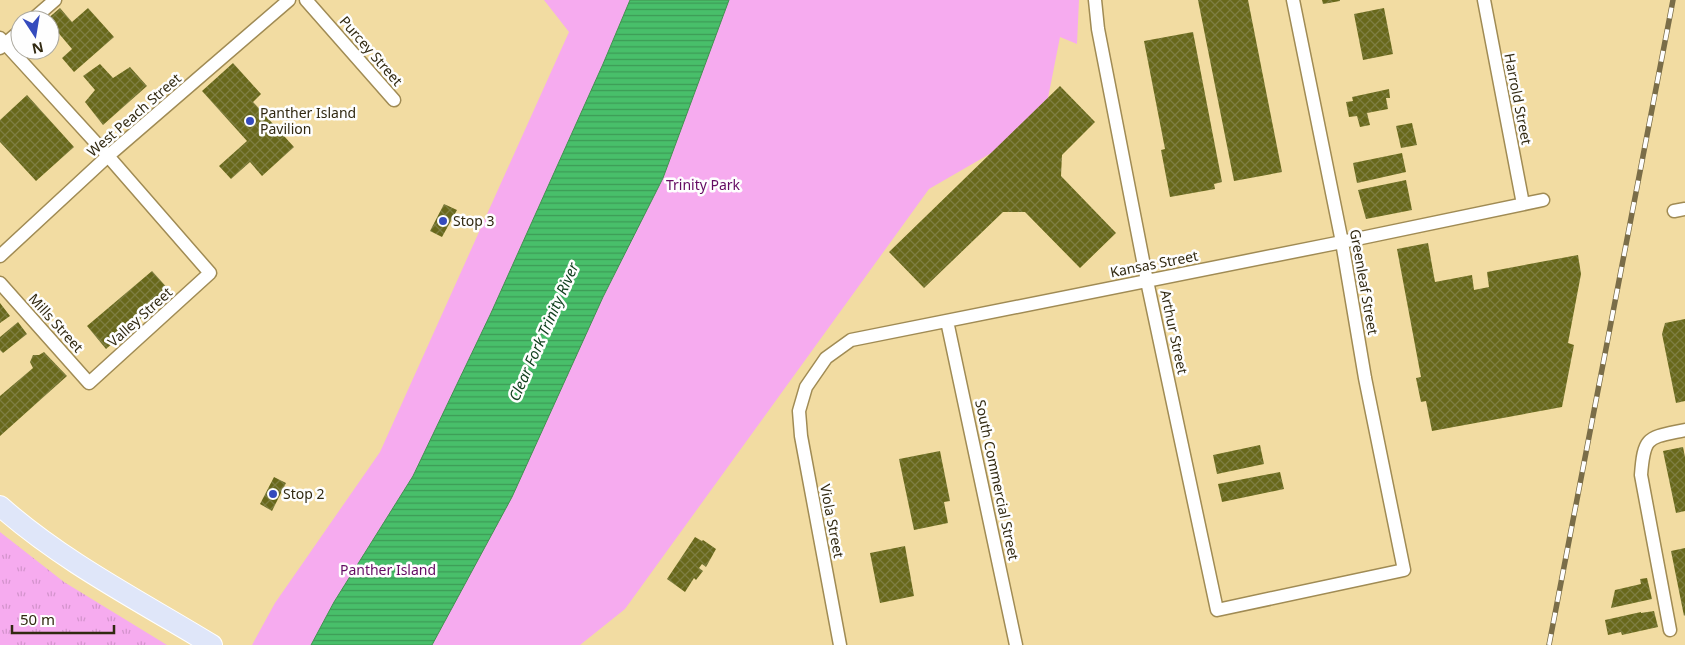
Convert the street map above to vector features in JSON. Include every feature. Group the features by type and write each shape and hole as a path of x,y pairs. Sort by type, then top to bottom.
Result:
{"main road":[{"path":"2,508 43,541 75,562 212,645"}],"street":[{"path":"44,10 55,0"},
{"name":"West Peach Street","path":"0,256 108,156 289,0"},
{"name":"Purcey Street","path":"306,0 394,100"},
{"name":"Arthur Street","path":"1095,0 1098,29 1147,281 1217,610"},
{"name":"Greenleaf Street","path":"1217,610 1404,570 1365,378 1342,242 1293,0"},
{"name":"Harrold Street","path":"1484,0 1523,204"},
{"path":"2,43 108,156"},
{"name":"Valley Street","path":"89,383 210,273 108,156"},
{"name":"Kansas Street","path":"802,402 806,387 826,358 851,340 1543,200"},
{"name":"Mills Street","path":"0,283 89,383"},
{"name":"South Commercial Street","path":"947,321 1016,645"},
{"name":"Viola Street","path":"802,402 799,411 800,436 840,645"},
{"path":"1670,630 1641,475 1643,452 1649,441 1658,436 1685,430"}],"green space":[{"name":"Trinity Park","path":"544,0 1079,0 1077,44 1060,37 1048,98 993,152 929,189 625,609 580,645 252,645 275,603 380,452 569,32"},
{"path":"0,532 64,582 167,645 0,645"}],"water":[{"name":"Clear Fork Trinity River","path":"630,0 729,0 663,178 603,297 512,497 432,645 311,645 334,602 413,476 491,313"}],"building":[{"path":"1198,0 1248,0 1282,172 1234,181"},
{"path":"1322,0 1340,0 1340,1 1323,4"},
{"path":"60,8 72,22 88,8 114,37 74,72 62,58 72,49 60,35 60,10 58,10"},
{"path":"1384,8 1393,54 1363,60 1354,14"},
{"path":"1193,32 1222,182 1214,184 1215,189 1170,197 1161,150 1165,149 1144,41"},
{"name":"Panther Island Pavilion","path":"233,63 261,94 253,102 294,147 262,176 250,162 231,179 219,166 247,141 202,91"},
{"path":"100,64 113,78 130,67 147,86 103,125 85,102 95,90 83,76"},
{"path":"1060,86 1095,122 1062,155 1061,176 1116,233 1080,268 1025,212 1003,212 924,288 889,252"},
{"path":"1389,89 1390,98 1386,98 1388,109 1367,113 1370,125 1360,127 1357,116 1349,117 1346,102 1353,101 1352,97"},
{"path":"27,95 74,147 36,181 0,142 0,120"},
{"path":"1412,123 1417,145 1401,148 1396,126"},
{"path":"1402,153 1406,172 1357,183 1353,163"},
{"path":"1406,180 1412,210 1366,219 1358,190"},
{"name":"Stop 3","path":"444,204 457,210 442,237 430,231"},
{"path":"1428,243 1435,282 1472,275 1474,290 1489,287 1487,272 1578,255 1581,274 1568,343 1574,345 1562,407 1432,431 1426,401 1421,402 1416,378 1421,377 1397,249"},
{"path":"152,271 171,292 106,349 87,326"},
{"path":"0,303 10,316 0,323"},
{"path":"1685,319 1685,401 1676,403 1662,334 1665,323"},
{"path":"18,322 27,334 3,353 0,350 0,337"},
{"path":"44,352 67,376 0,436 0,396 33,368 30,362 33,355 39,355"},
{"path":"1260,445 1264,464 1217,474 1213,455"},
{"path":"1683,447 1685,457 1685,511 1676,513 1663,451"},
{"path":"940,451 950,501 944,502 948,523 914,530 899,459"},
{"path":"1280,472 1284,489 1222,502 1218,484"},
{"name":"Stop 2","path":"274,477 286,483 272,511 260,504"},
{"path":"695,537 716,549 706,567 702,564 699,568 703,571 696,580 694,578 685,592 667,579"},
{"path":"905,546 914,596 880,603 870,553"},
{"path":"1685,548 1685,615 1684,616 1671,551"},
{"path":"1647,578 1652,599 1611,608 1615,590 1641,584 1640,579"},
{"path":"1654,611 1658,627 1622,635 1621,632 1608,635 1605,620"}],"railway":[{"path":"1549,645 1673,0"}],"place":[{"name":"Panther Island Pavilion","path":"250,121"},
{"name":"Stop 3","path":"443,221"},
{"name":"Stop 2","path":"273,494"}],"park label":[{"name":"Panther Island","path":"388,570"}]}
